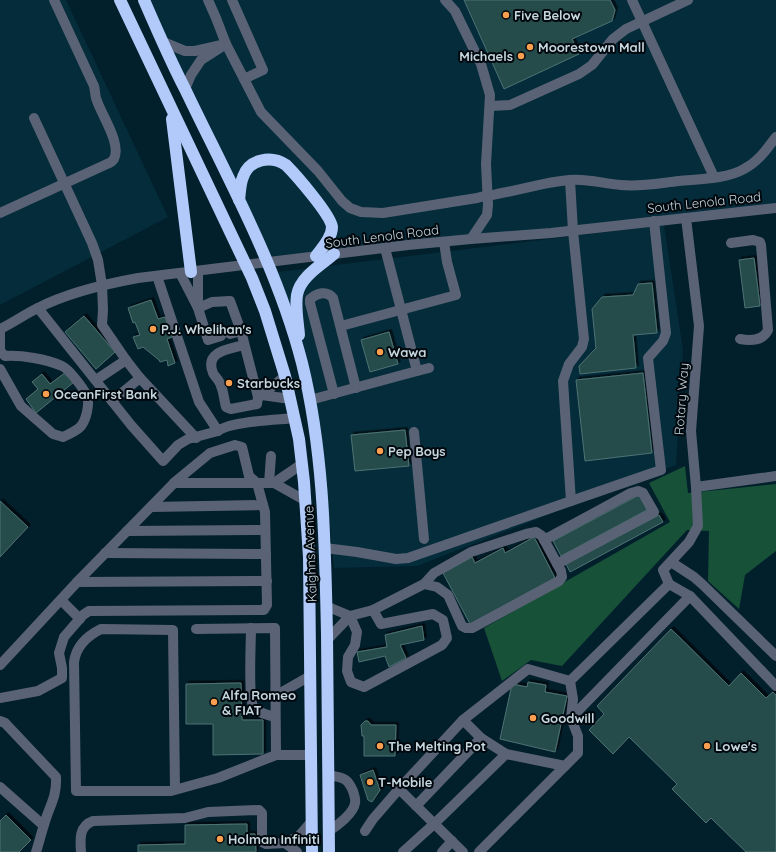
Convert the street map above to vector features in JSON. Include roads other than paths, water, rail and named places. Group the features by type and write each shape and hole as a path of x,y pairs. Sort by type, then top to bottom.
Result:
{"highway":[{"name":"Kaighns Avenue","path":"120,0 246,265 265,311 279,353 295,418 306,501 309,557 312,852"},
{"path":"144,0 185,89 223,165 267,262"},
{"path":"170,106 179,167 189,272"},
{"path":"239,201 243,177 251,166 259,161 267,159 278,161 286,165 324,211 331,222 331,234 316,256"},
{"path":"301,362 296,305 298,291 305,279 334,254"},
{"name":"Kaighns Avenue","path":"267,262 282,300 301,362 310,400 321,480 326,548 328,775 329,831 331,850"}],"street":[{"path":"0,213 113,161 115,155 113,137 96,98 94,86 54,0"},
{"path":"208,0 226,44 261,112 318,170 342,201 350,208 361,212 371,214 388,213 487,195 496,195 525,187 570,180 595,181 621,186 714,177 736,173 750,166 765,153 776,137"},
{"path":"232,0 263,70 244,79"},
{"path":"445,0 455,10 481,64 490,95 486,164 487,215 471,239"},
{"path":"632,0 714,177"},
{"path":"490,106 510,105 579,74 592,65 613,39 626,29 688,0"},
{"path":"163,42 185,51 195,51 226,44"},
{"path":"185,89 191,75 201,60 226,44"},
{"path":"34,118 92,243 98,260 102,285 102,325 140,378 196,438"},
{"path":"570,180 573,231 584,339 582,347 569,364 563,382 571,502"},
{"name":"South Lenola Road","path":"0,330 38,308 102,285 157,276 385,248 471,239 573,231 776,208"},
{"name":"Rotary Way","path":"669,584 663,570 689,542 698,526 691,431 699,326 686,218"},
{"path":"326,548 396,559 408,558 661,470 648,358 663,341 666,333 654,221"},
{"path":"731,242 753,240 760,242 762,245 769,324 768,330 766,335 761,338 747,340 740,339"},
{"path":"340,326 456,295 447,262 444,242"},
{"path":"385,248 417,371"},
{"path":"189,272 198,308"},
{"path":"189,272 208,340 241,331"},
{"path":"157,276 200,402 218,431"},
{"path":"334,394 310,302 310,299 314,296 322,293 331,295 333,298 356,388"},
{"path":"198,308 212,302 230,301 241,331 260,396"},
{"path":"38,308 130,425 163,461 178,446 188,440 218,431 222,428 250,422 295,418"},
{"path":"0,330 0,351 2,358 26,356 63,366 77,381 88,397 86,416 81,427 63,437 53,434 21,406 0,369"},
{"path":"244,345 220,351 214,355 212,361 213,373 221,384 226,407 231,409 257,404 260,396 285,376"},
{"path":"96,380 126,360"},
{"path":"310,400 429,368"},
{"path":"112,401 140,378"},
{"path":"260,396 290,399"},
{"path":"414,432 424,539"},
{"path":"0,665 77,582 174,483 210,453 235,445 242,447 249,476 257,483 265,512 267,605 264,610 90,611 80,618 64,637 59,653 62,678 38,691 0,698"},
{"path":"270,456 272,483"},
{"path":"272,483 302,464"},
{"path":"696,487 776,476"},
{"path":"174,483 272,483 306,501"},
{"path":"544,540 631,493 638,491 643,493 654,512 557,564"},
{"path":"151,506 263,505"},
{"path":"127,531 265,530"},
{"path":"327,640 350,616 373,610 424,584 434,573 471,552 526,534 536,532 542,536 561,571 562,577 559,581 472,628 462,626 448,595 437,587 424,584"},
{"path":"105,553 266,554"},
{"path":"671,562 702,584 776,656"},
{"path":"77,582 267,581"},
{"path":"570,681 669,584 690,596 776,686"},
{"path":"571,718 690,596"},
{"path":"61,600 80,618"},
{"path":"326,606 350,616 357,632 355,645 348,657 347,672 351,682 364,687 442,645 447,638 443,620 433,614 381,624 373,610"},
{"path":"252,628 251,678 253,706 258,711 275,717"},
{"path":"196,629 275,628 276,755"},
{"path":"175,789 174,630 101,629 83,641 76,654 74,662 76,791 167,791 175,789 218,778 276,755 311,755"},
{"path":"365,831 399,789 464,720 528,669 570,681"},
{"path":"275,696 310,676"},
{"path":"479,852 578,753 578,736 571,718 573,699 570,681"},
{"path":"464,720 481,738 506,754 565,766"},
{"path":"0,721 5,724 56,777 57,788 36,852"},
{"path":"416,806 481,738"},
{"path":"403,852 506,754"},
{"path":"328,775 342,777 349,782 356,803 344,819 329,831"},
{"path":"0,787 44,825"},
{"path":"399,789 463,852"},
{"path":"81,852 80,836 82,828 89,822 93,821 185,818 208,812 259,810 262,813 263,818 262,847"},
{"path":"262,847 266,844 285,843 299,836 312,821"},
{"path":"442,852 452,841"},
{"path":"285,843 297,852"}],"place":[{"name":"Five Below","path":"506,15"},
{"name":"Moorestown Mall","path":"530,47"},
{"name":"Michaels","path":"521,56"},
{"name":"P.J. Whelihan's","path":"153,329"},
{"name":"Wawa","path":"380,352"},
{"name":"Starbucks","path":"229,383"},
{"name":"OceanFirst Bank","path":"46,394"},
{"name":"Pep Boys","path":"380,451"},
{"name":"Alfa Romeo & FIAT","path":"214,702"},
{"name":"Goodwill","path":"533,718"},
{"name":"The Melting Pot","path":"380,746"},
{"name":"Lowe's","path":"707,746"},
{"name":"T-Mobile","path":"370,782"},
{"name":"Holman Infiniti","path":"220,839"}]}
